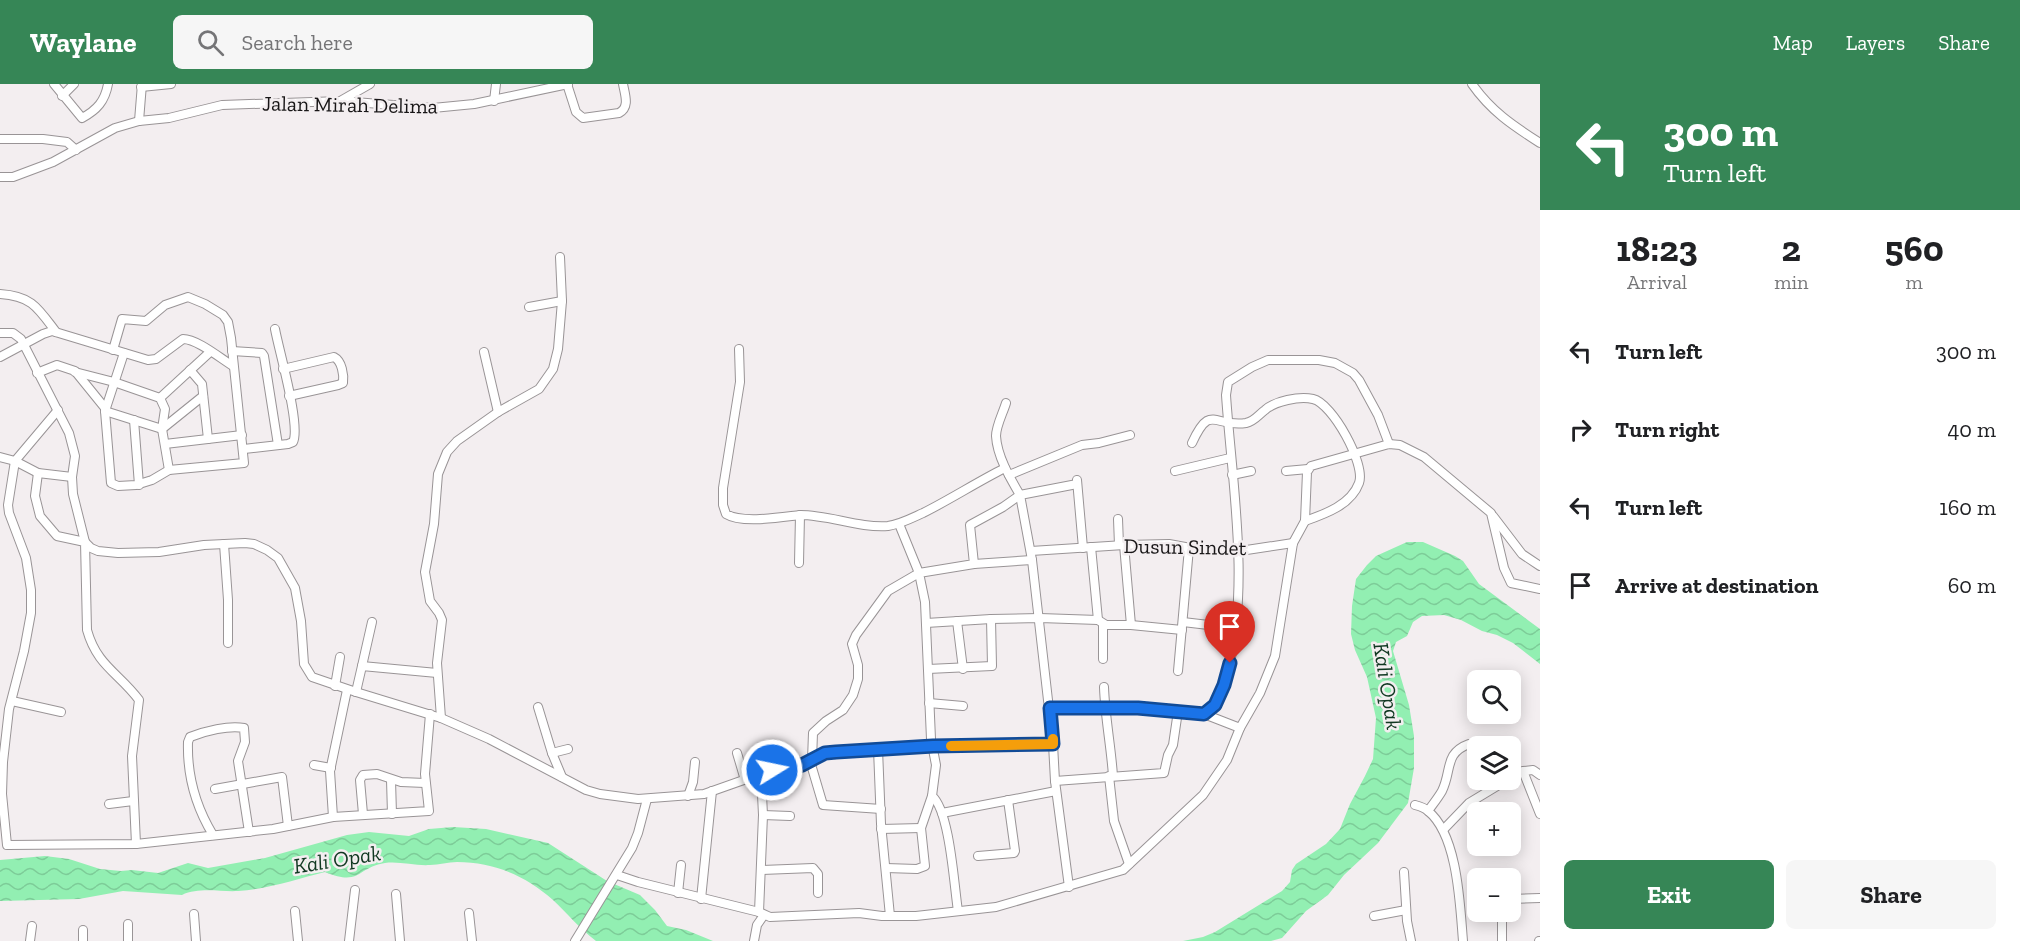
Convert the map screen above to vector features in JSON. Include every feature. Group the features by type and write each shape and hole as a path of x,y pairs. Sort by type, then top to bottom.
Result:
{"street":[{"path":"54,84 83,118 103,102 108,84"},
{"path":"62,96 74,84"},
{"path":"139,121 141,86 171,84"},
{"path":"341,101 370,84"},
{"path":"494,100 496,84"},
{"path":"568,84 576,112 583,118 589,118 623,111 626,103 623,84"},
{"name":"Jalan Mirah Delima","path":"0,177 13,177 42,167 115,128 139,121 169,118 230,104 341,101 433,108 494,100 568,84"},
{"path":"1472,84 1484,102 1503,119 1540,143"},
{"path":"0,138 68,142 76,150"},
{"path":"441,718 437,673 442,620 440,613 430,601 425,572 434,524 438,474 452,446 498,412 539,389 553,369 558,349 562,301 560,257"},
{"path":"0,294 15,296 33,303 56,332"},
{"path":"113,350 122,319 146,321 165,305 185,297 205,304 223,315 229,326 244,463 169,470 139,485 118,486 111,483 105,409 124,353"},
{"path":"530,307 562,301"},
{"path":"244,449 291,443 295,436 289,396 274,329"},
{"path":"0,357 46,332 56,332 146,360 153,360 186,338 233,366"},
{"path":"0,333 16,334 24,344 37,373 65,423 72,444 75,456 72,477 73,494 85,542 87,630 104,665 139,700 132,756 136,844"},
{"path":"739,349 740,382 723,488 723,505 726,514 731,517 758,519 812,515 849,523 886,526 899,524 946,501 983,479 1082,446 1130,435"},
{"path":"232,351 262,353 264,356 278,445"},
{"path":"159,398 210,352"},
{"path":"484,352 498,412"},
{"path":"283,369 334,357 339,362 344,379 343,383 338,385 289,396"},
{"path":"1204,714 1215,705 1224,685 1230,663 1234,628 1239,551 1230,458 1226,395 1228,382 1268,360 1319,360 1345,368 1359,380 1378,416 1389,444"},
{"path":"37,373 57,365 159,398 165,409 162,429 169,470"},
{"path":"190,370 202,384 208,439"},
{"path":"75,372 105,409 162,429"},
{"path":"162,429 203,396"},
{"path":"1192,443 1203,423 1214,419 1228,424 1254,420 1272,406 1294,399 1316,400 1328,409 1343,431 1355,455 1361,476 1357,488 1338,507 1305,520"},
{"path":"1006,403 996,433 1007,472 1020,495 1032,556 1050,708 1056,791 1069,887"},
{"path":"58,410 15,461 8,505 26,558 31,590 31,613 9,709 2,778 3,845 136,844 249,832 333,817 429,811 425,783 430,714"},
{"path":"134,420 139,485"},
{"path":"165,444 242,435"},
{"path":"1286,471 1308,469 1311,466 1389,444 1400,445 1415,452 1470,494 1491,513 1522,554 1540,566"},
{"path":"0,457 15,461 38,473 72,477"},
{"path":"1175,471 1230,458"},
{"path":"616,875 770,917 859,913 916,916 996,907 1117,873 1130,864 1203,795 1227,760 1240,728 1260,693 1275,656 1293,543 1305,520 1308,469"},
{"path":"1232,475 1251,471"},
{"path":"38,473 35,495 40,516 57,536 85,542 98,551 159,552 224,544 254,544 267,550 278,558 295,588 301,621 305,669 312,676 351,691 441,718 489,739 593,792 647,799 687,796 712,791 811,760 825,753 933,746 1053,744"},
{"path":"974,564 970,525 1020,495 1077,481 1100,622 1103,659"},
{"path":"1491,513 1507,578 1514,585 1540,589"},
{"path":"799,563 800,515"},
{"path":"1118,519 1131,625"},
{"path":"886,868 917,869 925,866 921,828 932,796 936,765 931,739 925,602 919,573 899,524"},
{"name":"Dusun Sindet","path":"919,573 1121,545 1169,544 1189,548 1239,551 1293,543"},
{"path":"224,544 228,643"},
{"path":"1178,671 1189,548"},
{"path":"881,809 823,805 811,760 813,733 843,710 853,695 858,679 858,665 852,644 855,634 888,591 919,573"},
{"path":"926,623 1040,618 1131,625 1234,628"},
{"path":"928,669 992,666 991,619"},
{"path":"957,621 963,669"},
{"path":"333,817 330,768 351,691 362,666 372,622"},
{"path":"336,686 340,657"},
{"path":"362,666 437,673"},
{"path":"1104,687 1107,725 1111,742 1114,821 1130,864"},
{"path":"12,701 61,712"},
{"path":"929,703 963,706"},
{"path":"538,707 562,777"},
{"path":"1050,708 1178,711 1204,714 1240,728"},
{"path":"1055,781 1164,773 1173,745 1178,711"},
{"path":"213,835 201,816 193,791 188,750 190,737 237,727 244,728 245,742 238,760 249,832"},
{"path":"1428,811 1443,790 1450,763 1456,751 1467,745"},
{"path":"552,753 568,749"},
{"path":"878,749 881,829 890,916"},
{"path":"737,753 744,780"},
{"path":"687,796 693,782 695,762"},
{"path":"314,765 330,768"},
{"path":"1540,775 1533,770 1523,771 1540,814"},
{"path":"363,814 361,777 368,773 391,780 425,783"},
{"path":"754,941 762,914 761,774"},
{"path":"215,789 282,777 288,826"},
{"path":"391,780 392,814"},
{"path":"1443,830 1469,803 1491,790"},
{"path":"701,899 712,791"},
{"path":"942,813 1056,791"},
{"path":"932,796 937,799 947,833 958,911"},
{"path":"575,941 635,841 647,799"},
{"path":"978,856 1016,851 1008,800"},
{"path":"109,804 133,801"},
{"path":"1415,805 1428,811 1443,830 1458,884 1463,941"},
{"path":"763,815 790,816"},
{"path":"881,829 921,828"},
{"path":"678,893 681,865"},
{"path":"761,870 813,868 818,874 818,893"},
{"path":"1404,872 1406,910 1411,941"},
{"path":"350,941 355,890"},
{"path":"396,894 400,941"},
{"path":"1521,899 1540,898"},
{"path":"1374,916 1406,910"},
{"path":"295,911 298,941"},
{"path":"469,913 472,941"},
{"path":"194,914 196,941"},
{"path":"1502,922 1502,941"},
{"path":"128,924 128,941"},
{"path":"30,941 32,926"},
{"path":"83,930 83,941"}],"water":[{"name":"Kali Opak","path":"1407,542 1423,542 1463,561 1479,584 1540,629 1540,664 1513,643 1461,620 1444,615 1422,616 1413,622 1407,636 1396,642 1393,651 1409,705 1414,736 1414,768 1408,803 1378,843 1344,875 1328,895 1306,911 1282,938 1271,941 1183,941 1215,932 1282,891 1290,882 1292,870 1296,864 1326,844 1340,829 1373,759 1376,718 1367,677 1355,650 1351,634 1356,579 1376,556"},
{"name":"Kali Opak","path":"453,827 486,829 548,843 607,881 640,895 667,926 686,930 713,941 596,941 543,891 521,877 484,865 454,862 437,865 385,863 352,877 325,872 271,886 238,891 202,890 182,895 123,891 79,899 0,901 0,860 45,856 69,859 100,869 158,873 188,863 208,868 265,858 347,835 369,832 409,836 429,829"}],"slow traffic":[{"path":"951,746 1053,744 1053,739"}],"route":[{"path":"772,770 802,765 825,753 896,747 1053,744 1050,708 1138,708 1204,714 1215,705 1230,663"}]}
